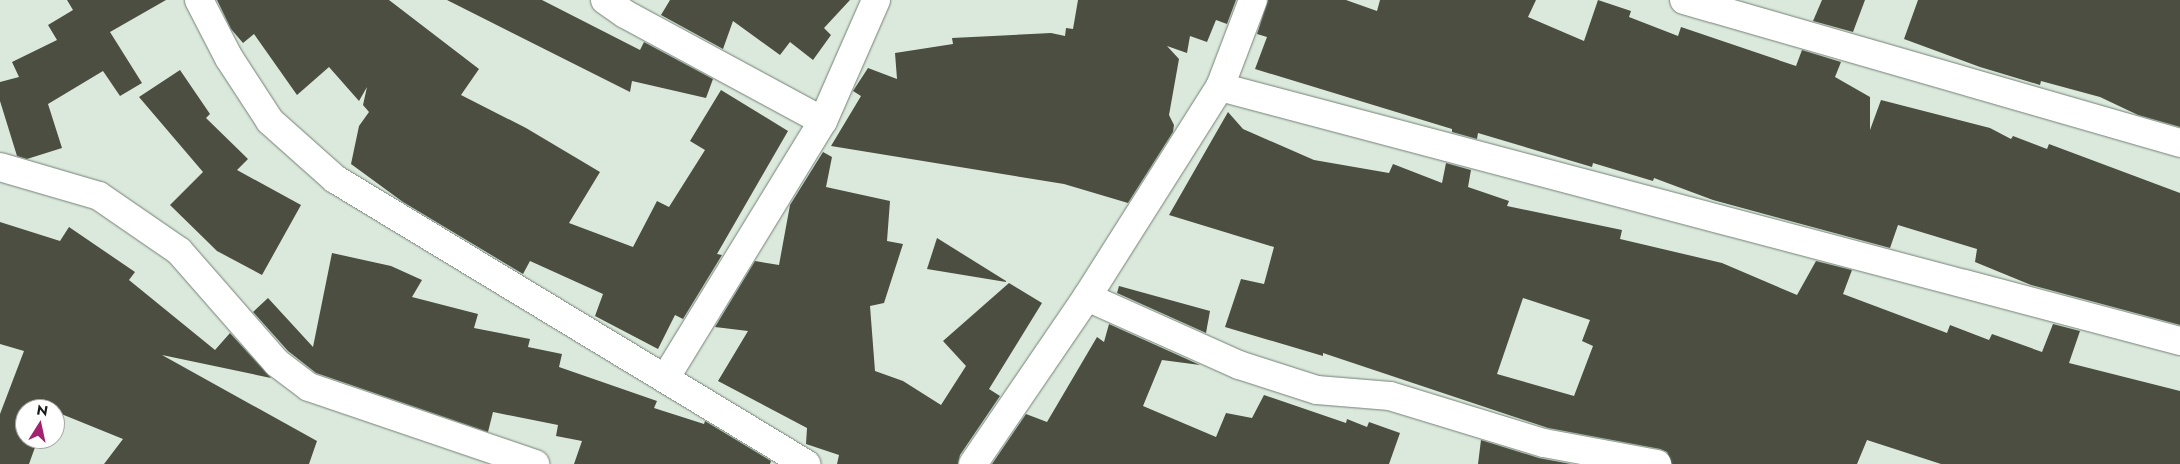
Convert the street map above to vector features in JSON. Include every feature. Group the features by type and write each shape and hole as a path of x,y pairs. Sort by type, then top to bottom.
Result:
{"street":[{"path":"199,0 229,58 270,121 335,179 666,377 806,464"},
{"path":"666,377 823,121 876,0"},
{"path":"973,464 1087,297 1220,87 1253,0"},
{"path":"1684,0 2180,143"},
{"path":"620,5 823,121"},
{"path":"1220,87 2180,341"},
{"path":"0,168 99,196 179,251 277,364 308,387 535,464"},
{"path":"1087,297 1240,365 1317,390 1390,396 1544,443 1657,464"}],"building":[{"path":"67,0 166,0 110,32 142,83 120,96 103,71 48,104 62,148 27,159 17,156 0,101 0,82 19,77 12,62 57,40 48,25 73,10"},
{"path":"217,0 389,0 479,69 461,95 526,128 600,172 569,223 633,247 657,201 669,207 705,150 690,141 721,90 788,131 717,254 722,255 683,319 675,315 658,349 595,316 603,294 530,261 523,274 403,202 351,164 359,126 369,112 363,105 367,87 359,101 329,67 297,95 254,34 243,43 231,29"},
{"path":"447,0 542,0 640,50 644,42 713,79 706,98 632,81 630,92"},
{"path":"670,0 850,0 824,28 831,35 813,60 790,42 780,55 733,21 723,49 661,15"},
{"path":"1078,0 1236,0 1227,24 1216,20 1207,42 1190,36 1187,53 1167,46 1179,59 1169,115 1174,125 1173,132 1128,203 1064,184 831,146 861,96 853,91 868,68 897,79 895,53 953,44 952,38 1051,33 1065,36 1066,28 1073,29"},
{"path":"1268,0 1346,0 1377,11 1380,0 1536,0 1528,17 1584,41 1598,0 1631,11 1629,17 1678,36 1681,27 1796,66 1802,50 1841,62 1835,77 1870,97 1870,130 1881,100 1990,128 2011,139 2013,136 2047,149 2049,144 2180,193 2180,325 2031,285 1975,262 1977,249 1898,225 1890,248 1713,200 1654,178 1653,181 1593,163 1592,167 1478,133 1477,139 1452,132 1452,129 1255,69 1267,37 1257,34"},
{"path":"1822,0 1865,0 1853,32 1813,21"},
{"path":"1918,0 2180,0 2180,127 2138,115 2100,97 2041,81 2040,85 1980,67 1904,39"},
{"path":"180,70 210,114 206,118 248,159 237,170 301,205 262,275 217,251 170,205 203,172 139,97"},
{"path":"1228,112 1243,129 1314,160 1389,173 1393,164 1442,183 1446,163 1471,170 1468,187 1509,201 1507,206 1622,230 1620,239 1722,263 1797,295 1816,261 1852,270 1843,294 1947,333 1950,325 1989,340 1992,334 2042,352 2053,324 2080,331 2069,363 2180,391 2180,464 1941,464 1867,440 1857,464 1672,464 1667,452 1660,449 1548,428 1323,353 1323,356 1225,327 1241,279 1264,284 1274,247 1169,215","holes":["1523,298 1590,320 1582,341 1593,346 1574,396 1497,374"]},
{"path":"823,152 832,157 826,187 890,201 887,241 903,244 884,303 870,306 875,371 903,381 941,405 966,366 943,341 1009,283 1042,303 989,389 1000,396 960,455 958,464 837,464 839,455 806,444 807,428 718,381 748,331 715,327 755,261 779,265 790,205"},
{"path":"0,222 60,241 69,227 135,272 129,280 215,350 230,333 271,378 162,355 317,441 309,464 104,464 123,439 65,415 65,399 15,399 15,449 34,449 29,464 0,464 0,414 24,351 0,344"},
{"path":"937,238 1006,281 1006,282 927,269"},
{"path":"332,253 391,266 422,280 412,297 478,314 474,328 530,339 528,347 562,354 559,367 657,401 654,408 704,424 705,421 771,461 770,464 574,464 582,441 556,436 558,425 493,412 488,432 316,373 288,351 253,312 268,298 313,347"},
{"path":"1119,286 1210,311 1206,333 1117,293"},
{"path":"1109,324 1200,365 1162,360 1143,406 1216,437 1226,413 1252,418 1264,395 1346,423 1347,419 1367,427 1369,422 1400,433 1389,464 992,464 1026,414 1047,422 1097,337 1104,342"},
{"path":"1481,440 1539,458 1571,464 1478,464"}]}
